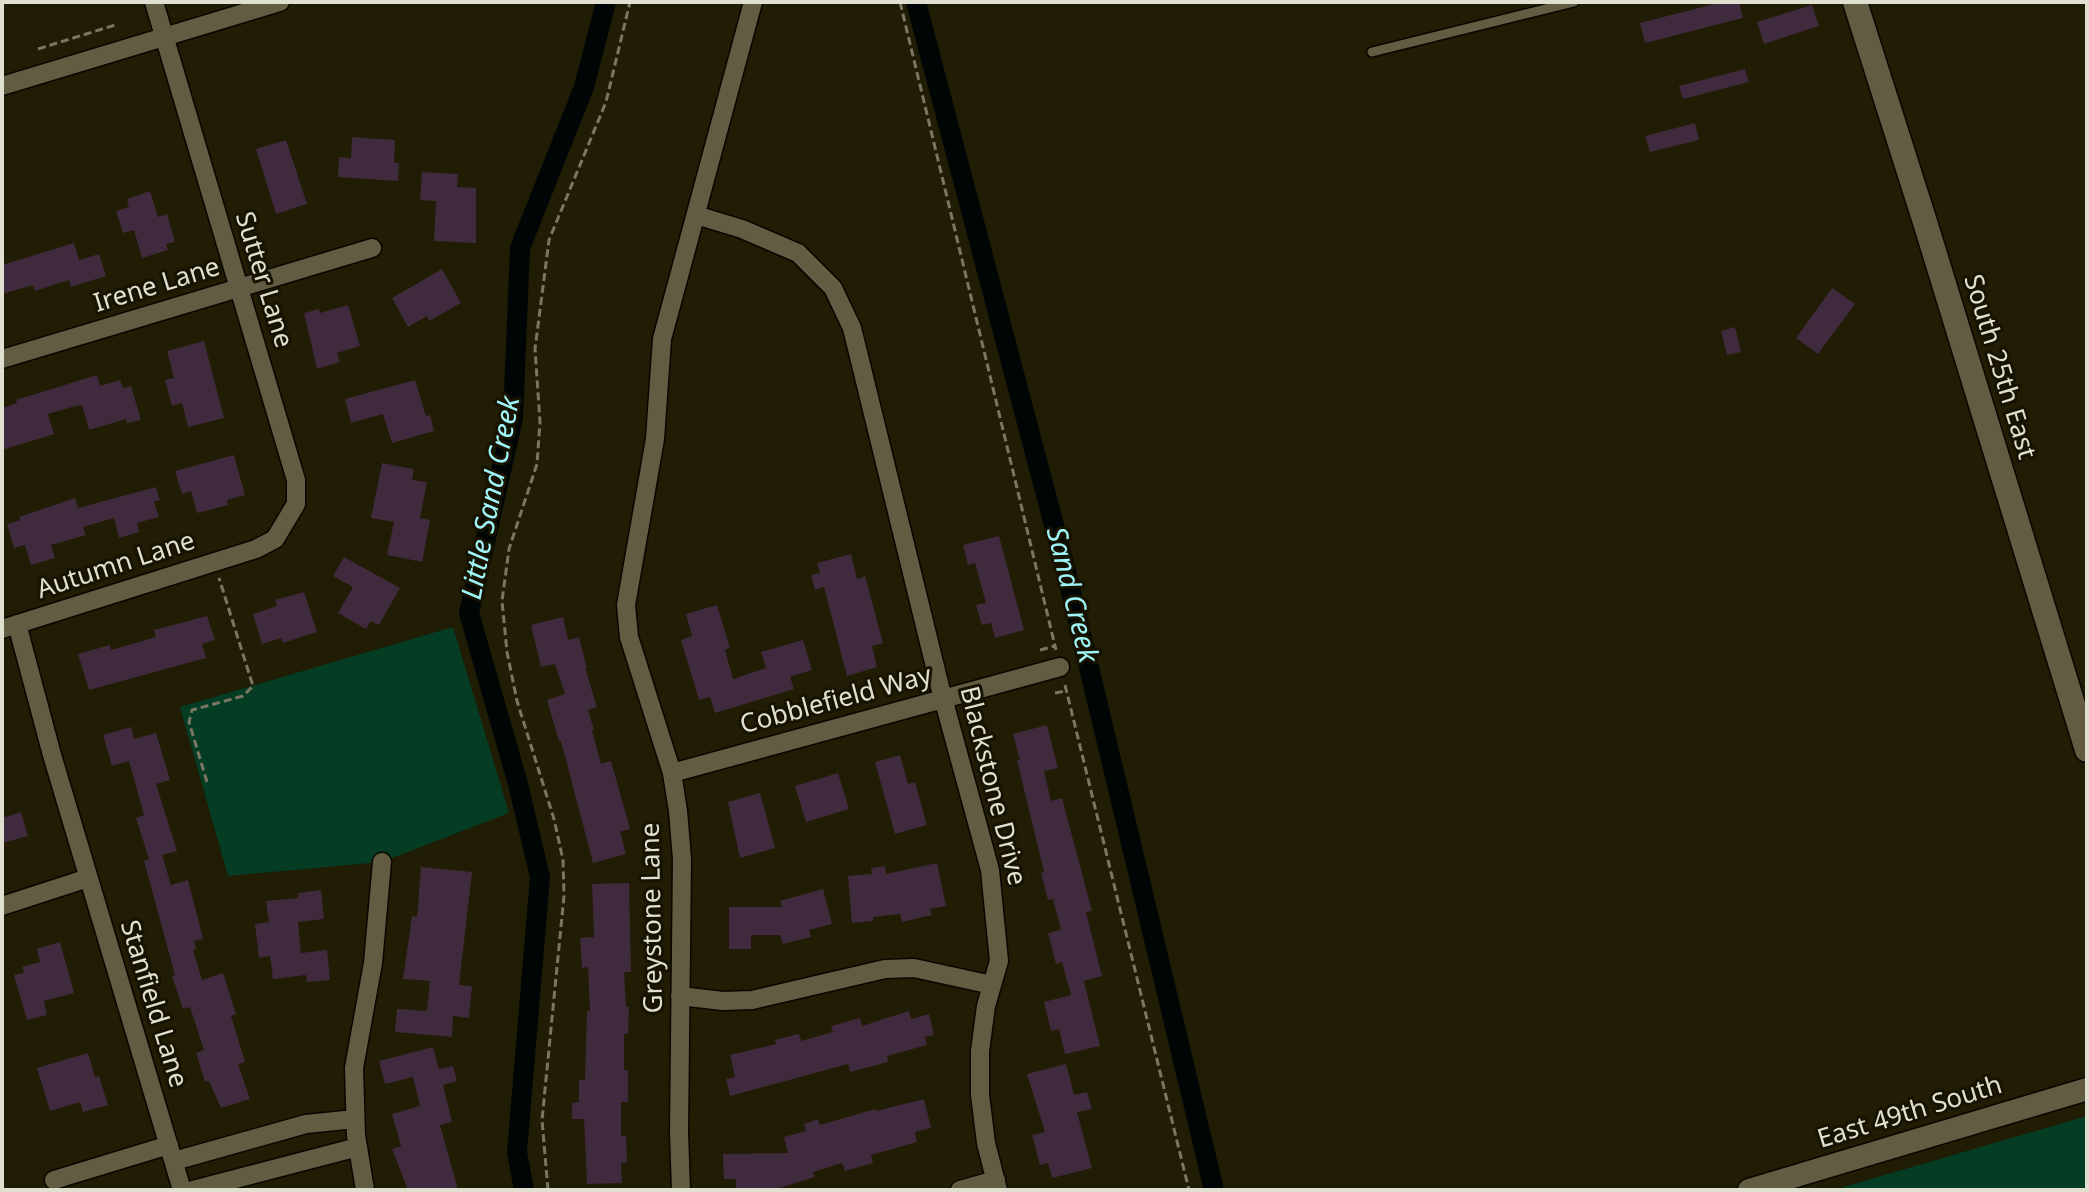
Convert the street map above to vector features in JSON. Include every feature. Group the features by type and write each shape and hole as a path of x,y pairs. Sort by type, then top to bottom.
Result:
{"main road":[{"name":"South 25th East","path":"1855,2 2087,750"}],"street":[{"name":"Sutter Lane","path":"154,2 296,480 296,504 285,526 275,539 246,552"},
{"path":"2,86 280,2"},
{"name":"Greystone Lane","path":"681,1190 682,859 672,773 629,637 626,605 655,439 662,339 753,2"},
{"name":"Blackstone Drive","path":"696,215 742,229 798,253 833,288 852,328 902,538 990,870 999,961 986,1006 980,1051 980,1095 986,1143 997,1185"},
{"name":"Irene Lane","path":"2,359 372,248"},
{"name":"Autumn Lane","path":"10,627 246,552"},
{"name":"Stanfield Lane","path":"10,627 182,1190"},
{"name":"Cobblefield Way","path":"672,773 1060,667"},
{"path":"365,1190 355,1119 354,1068 373,963 382,862"},
{"path":"2,906 88,878"},
{"path":"680,996 723,1001 752,1000 885,969 914,968 992,985"},
{"name":"East 49th South","path":"1749,1190 2087,1089"},
{"path":"54,1180 293,1128 355,1119"},
{"path":"293,1128 302,1160"},
{"path":"193,1190 358,1147"},
{"path":"960,1190 997,1185"}],"lane":[{"path":"1372,52 1574,2"}],"path":[{"path":"548,1190 542,1120 564,896 563,860 554,819 517,701 507,652 502,601 509,549 537,464 540,422 535,349 549,240 606,102 630,2"},
{"path":"900,2 1189,1190"},
{"path":"38,49 115,25"},
{"path":"207,782 189,722 192,710 243,696 253,686 214,562"},
{"path":"1040,650 1055,646"},
{"path":"1055,693 1066,691"}],"green space":[{"path":"453,627 509,813 382,862 228,876 180,707"},
{"path":"2087,1116 2087,1190 1833,1190"}],"building":[{"path":"1722,2 1739,2 1743,18 1645,43 1640,23"},
{"path":"1812,5 1819,26 1764,44 1757,22"},
{"path":"1745,69 1749,82 1683,99 1679,86"},
{"path":"1695,123 1699,140 1650,152 1645,136"},
{"path":"352,137 395,140 394,163 399,163 398,181 338,177 339,157 351,158"},
{"path":"286,140 307,204 276,214 256,149"},
{"path":"422,172 458,174 457,187 476,188 476,243 434,241 436,201 420,200"},
{"path":"150,191 158,217 167,214 175,242 166,244 168,250 142,258 134,230 123,233 116,211 129,207 127,199"},
{"path":"74,243 79,260 99,254 106,276 71,287 69,280 35,291 33,285 2,294 2,265"},
{"path":"442,269 461,303 429,321 427,316 408,327 392,298"},
{"path":"1832,288 1855,304 1818,354 1796,338"},
{"path":"348,305 360,346 337,353 340,362 317,369 304,313 319,309 320,313"},
{"path":"1735,327 1741,352 1727,355 1721,331"},
{"path":"204,341 224,418 188,427 182,403 172,406 165,380 174,378 167,351"},
{"path":"97,375 100,386 120,380 123,388 131,386 141,420 127,423 126,419 89,430 82,405 75,406 48,414 54,434 2,450 2,408 17,403 16,400"},
{"path":"415,380 434,431 392,443 383,414 351,423 345,399"},
{"path":"234,455 245,495 227,500 228,505 197,513 191,491 182,494 175,471"},
{"path":"382,463 414,469 412,480 427,482 420,518 430,520 422,562 387,555 394,522 371,518"},
{"path":"156,487 160,500 154,502 159,517 137,523 139,532 119,538 114,518 83,527 86,535 51,545 55,558 31,565 25,545 14,548 7,524 20,520 19,517 75,498 78,508"},
{"path":"999,536 1024,630 995,638 991,623 982,625 976,605 986,603 975,563 968,565 963,545"},
{"path":"851,554 857,579 865,576 883,643 872,646 877,667 847,676 824,587 815,590 811,575 820,573 817,563"},
{"path":"344,557 400,588 379,625 371,621 366,629 338,613 353,587 333,576"},
{"path":"304,592 317,632 283,643 281,638 262,644 253,614 277,606 275,600"},
{"path":"717,605 730,648 725,650 733,679 766,668 761,652 803,640 812,670 790,677 794,689 715,713 710,697 699,700 681,640 692,636 686,614"},
{"path":"207,616 215,640 202,644 206,658 89,690 78,654 110,645 111,650 156,637 154,630"},
{"path":"563,617 568,640 579,637 597,707 588,710 592,731 601,764 611,761 630,829 620,832 626,854 593,863 547,700 565,694 555,664 541,667 531,625"},
{"path":"1047,725 1058,768 1044,771 1051,801 1062,798 1092,911 1086,912 1102,976 1084,981 1100,1046 1065,1054 1059,1029 1051,1031 1044,1002 1071,995 1062,962 1056,964 1048,933 1061,930 1053,899 1048,900 1041,873 1044,872 1013,734"},
{"path":"131,727 134,739 156,733 170,780 156,784 177,851 162,855 171,885 188,880 203,939 194,941 196,949 193,950 202,980 223,973 236,1014 231,1016 245,1062 238,1064 250,1099 221,1108 209,1081 205,1082 196,1053 204,1050 190,1007 183,1009 172,976 175,975 144,861 149,859 136,818 144,815 129,761 112,766 103,735"},
{"path":"900,755 908,784 915,782 927,825 895,834 875,762"},
{"path":"838,773 849,809 806,822 795,786"},
{"path":"760,793 775,848 740,858 728,802"},
{"path":"21,812 28,836 2,843 2,818"},
{"path":"937,863 946,906 930,909 932,915 902,922 900,914 852,923 848,876 872,874 871,868 885,866 886,874"},
{"path":"421,867 472,872 459,985 472,986 469,1018 453,1016 452,1037 395,1032 397,1009 427,1011 430,981 403,979 412,916 417,917"},
{"path":"629,883 631,972 624,972 626,1007 629,1007 628,1034 624,1034 628,1102 621,1102 621,1136 626,1136 627,1163 621,1163 622,1183 587,1184 584,1119 572,1119 572,1103 579,1102 579,1080 585,1080 587,1011 590,1011 588,967 582,968 580,938 594,937 592,884"},
{"path":"823,889 832,924 809,930 811,937 783,944 780,935 751,935 751,949 729,949 729,907 782,907 780,901"},
{"path":"321,890 324,919 298,922 301,953 327,950 330,980 307,982 306,975 273,979 270,956 259,958 255,924 269,922 266,901 298,898 298,893"},
{"path":"60,942 74,993 44,1001 47,1015 27,1020 14,975 24,973 22,967 40,962 37,949"},
{"path":"909,1011 911,1019 929,1014 934,1035 925,1037 927,1045 887,1056 888,1062 850,1072 848,1064 730,1096 726,1079 735,1077 730,1055 776,1044 775,1040 799,1034 801,1041 833,1032 831,1026 860,1018 862,1026"},
{"path":"433,1047 439,1069 453,1066 457,1081 443,1085 452,1122 440,1125 458,1190 408,1190 392,1149 401,1146 392,1114 420,1106 413,1077 385,1084 379,1061"},
{"path":"88,1053 108,1105 83,1112 80,1102 50,1111 37,1068"},
{"path":"1066,1064 1074,1095 1087,1092 1092,1109 1077,1112 1092,1168 1052,1178 1048,1163 1040,1165 1032,1135 1045,1132 1027,1074"},
{"path":"924,1099 931,1128 915,1132 917,1142 871,1155 873,1163 845,1171 842,1163 813,1172 815,1177 773,1190 736,1190 736,1179 724,1179 723,1154 788,1153 784,1137 806,1131 804,1124 818,1119 820,1125"}],"waterway":[{"name":"Little Sand Creek","path":"524,1190 517,1152 540,877 518,784 469,613 513,418 520,248 584,87 606,2"},
{"name":"Sand Creek","path":"916,2 1064,563 1214,1190"}]}
